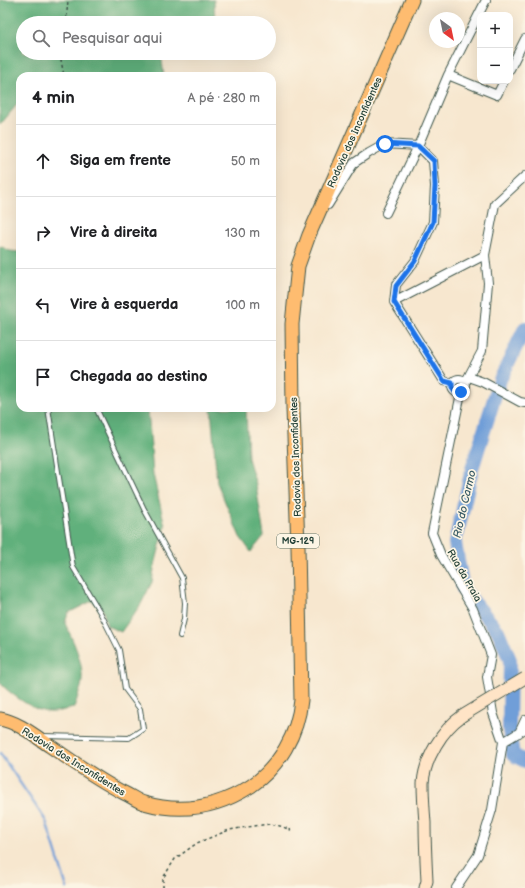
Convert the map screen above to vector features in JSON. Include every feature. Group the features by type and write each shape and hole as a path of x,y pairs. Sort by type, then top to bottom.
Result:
{"main road":[{"name":"Rodovia dos Inconfidentes","path":"0,719 8,720 35,736 108,785 142,802 169,808 194,808 215,803 238,794 256,783 271,768 288,746 300,714 301,700 292,324 298,266 309,235 412,0"},
{"path":"425,888 427,881 423,782 432,754 453,722 525,678"}],"street":[{"path":"386,213 418,146 448,76 486,0"},
{"path":"513,64 525,39"},
{"path":"448,76 497,95 502,84"},
{"path":"309,235 354,163 385,144 418,146 434,161 435,186 433,222 415,261 396,286 394,302 444,381 452,383 458,379 483,382 522,402"},
{"path":"452,383 453,390 457,393 465,390 467,380 482,350 488,284 485,255 494,204 525,176"},
{"path":"394,302 485,255"},
{"name":"Rua da Praia","path":"461,392 432,533 441,555 473,609 491,655 487,677 493,713 503,742"},
{"path":"456,888 478,856 492,810 503,742 522,731 525,720"}],"lane":[{"path":"35,736 129,738 143,729 140,709 126,689 119,650 101,614 73,567 49,412"},
{"path":"98,412 144,509 182,578 185,603 184,619 180,636"}],"path":[{"path":"67,16 68,0"},
{"path":"61,60 63,72"},
{"path":"163,888 163,878 175,859 197,843 230,830 254,826 270,824 291,830"}],"green space":[{"path":"0,0 214,0 215,16 16,16 16,60 162,60 163,72 16,72 16,106 0,125"},
{"path":"0,246 10,251 16,252 16,412 148,412 153,474 165,526 152,582 141,604 121,632 107,626 103,610 92,601 68,613 65,623 78,654 82,671 81,687 74,708 55,712 37,709 16,697 0,683"},
{"path":"211,412 246,412 248,458 256,485 264,536 251,552 240,537 217,483"}],"waterway":[{"name":"Rio do Carmo","path":"525,328 500,380 472,469 455,543 463,589 498,631 510,660 509,730 513,755 525,761"},
{"path":"0,753 46,821 67,888"}],"route":[{"path":"385,144 418,146 434,161 435,186 433,222 415,261 396,286 394,302 444,381 452,383 452,388 455,392 461,392"}]}
